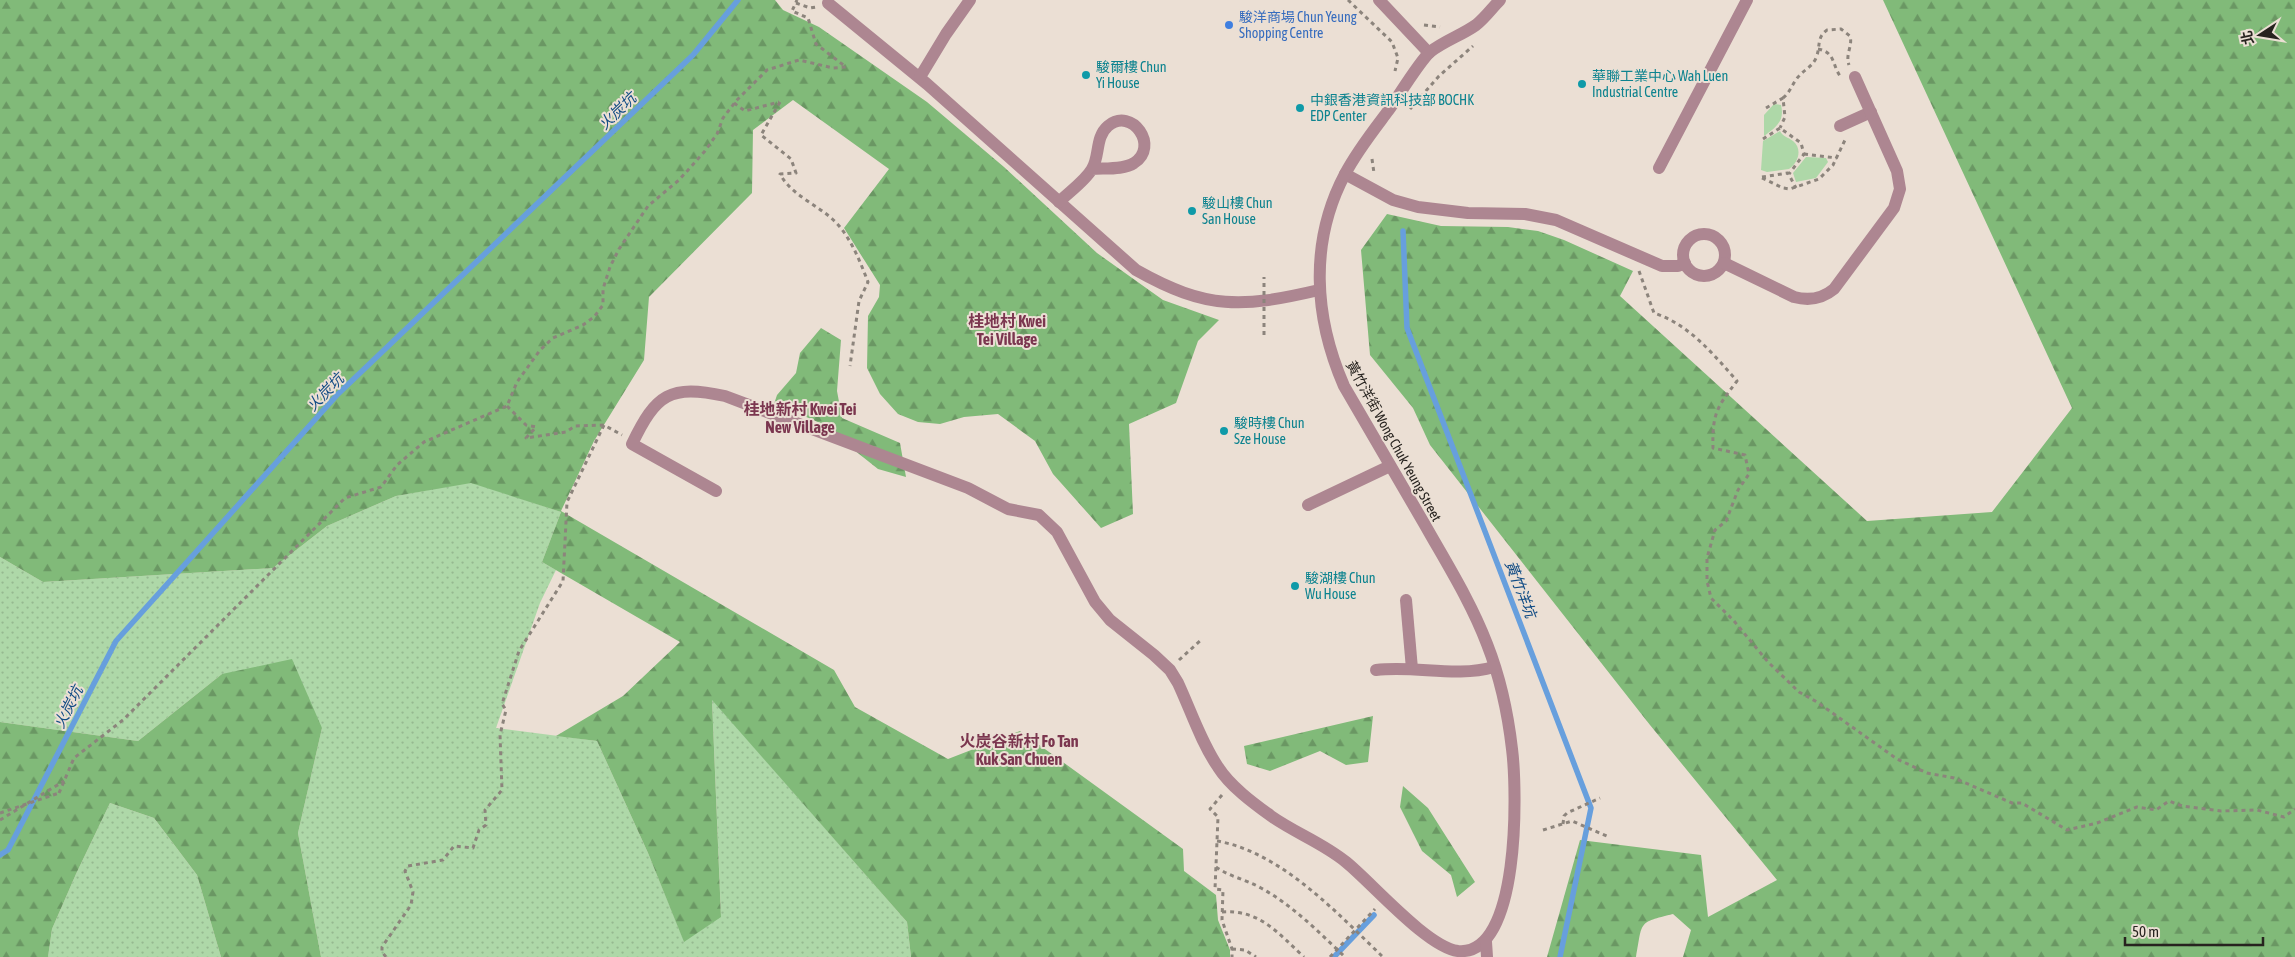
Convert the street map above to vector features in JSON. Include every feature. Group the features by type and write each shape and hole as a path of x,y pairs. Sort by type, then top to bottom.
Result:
{"street":[{"path":"920,78 946,34 970,0"},
{"path":"1379,0 1430,53"},
{"name":"黃竹洋街 Wong Chuk Yeung Street","path":"1486,942 1500,918 1512,851 1515,817 1512,750 1506,714 1494,667 1474,612 1457,580 1344,386 1333,361 1325,335 1319,290 1320,252 1326,225 1334,199 1345,174 1430,53 1477,24 1500,0"},
{"path":"1659,168 1746,0"},
{"path":"828,3 920,78 1136,270 1164,285 1193,296 1223,303 1268,302 1319,290"},
{"path":"1724,263 1794,297 1803,300 1820,298 1834,289 1894,208 1900,189 1898,171 1871,112 1850,76"},
{"path":"1843,132 1871,112"},
{"path":"1059,202 1092,169 1100,138 1108,126 1120,121 1126,121 1140,130 1144,136 1144,149 1140,158 1134,163 1127,166 1092,169"},
{"path":"1345,174 1393,200 1418,207 1468,213 1525,214 1556,220 1654,263 1669,267 1685,263"},
{"path":"1704,233 1717,238 1722,242 1726,256 1724,263 1720,269 1708,276 1694,274 1685,263 1684,250 1686,243 1691,238 1704,233"},
{"path":"716,491 632,444 649,412 659,402 672,394 699,391 725,396 968,488 1008,509 1039,515 1057,532 1084,585 1110,620 1170,670 1219,770 1239,790 1272,816 1337,855 1368,880 1420,932 1443,946 1458,951 1474,950 1486,942 1487,957"},
{"path":"1308,505 1390,466"},
{"path":"1406,600 1412,669"},
{"path":"1376,670 1396,667 1459,672 1494,667"}],"path":[{"path":"1348,0 1392,42 1398,58 1394,78"},
{"path":"0,813 59,793 74,758 123,720 345,498 382,487 397,465 424,442 508,406 517,382 540,350 553,338 583,325 603,305 603,289 610,267 619,249 648,206 679,180 717,134 723,118 734,103 766,70 799,60 833,68 846,66 816,44 808,18 792,11 796,1 810,8"},
{"path":"1419,20 1425,26 1440,27 1449,24"},
{"path":"1766,108 1787,95 1798,77 1813,65 1819,38 1828,30 1838,28 1845,31 1851,40 1847,55 1850,76 1838,73 1833,57 1825,50 1818,49"},
{"path":"1407,112 1439,76 1475,44"},
{"path":"1763,139 1780,128 1785,117 1782,98"},
{"path":"734,103 745,111 780,102 761,135 791,159 796,173 780,174 786,185 840,227 858,257 868,282 859,301 850,366"},
{"path":"1780,128 1801,142 1804,154"},
{"path":"1789,174 1784,173 1762,178 1783,188 1796,188 1823,177 1837,158 1843,132"},
{"path":"1804,154 1837,158"},
{"path":"1789,174 1804,154"},
{"path":"1373,155 1372,161 1375,174 1379,179"},
{"path":"1789,174 1796,188"},
{"path":"1638,268 1654,314 1671,319 1684,327 1709,349 1737,381 1718,405 1712,425 1713,448 1745,456 1749,474 1738,490 1726,521 1714,530 1707,558 1707,581 1711,598 1734,621 1768,662 1799,692 1817,702 1897,759 1927,773 1954,778 2012,803 2022,803 2067,830 2097,823 2137,806 2156,810 2169,801 2182,806 2221,811 2257,810 2284,817 2295,809"},
{"path":"1264,276 1264,335"},
{"path":"508,406 526,425 536,427 526,438 566,432 575,426 604,425 634,441"},
{"path":"386,957 382,952 382,947 411,905 413,892 405,871 408,866 444,860 454,846 474,848 479,830 486,825 485,810 502,790 500,734 506,710 502,704 518,651 563,581 566,502 604,425"},
{"path":"1178,661 1201,640"},
{"path":"0,820 64,781"},
{"path":"1222,795 1210,809 1218,817 1215,889 1223,890 1222,920 1232,949 1232,957"},
{"path":"1563,824 1564,816 1600,798"},
{"path":"1543,830 1572,821 1608,837"},
{"path":"1217,841 1236,844 1294,876 1383,957"},
{"path":"1216,866 1233,878 1243,879 1285,903 1345,957"},
{"path":"1330,957 1375,909"},
{"path":"1222,912 1243,912 1255,917 1270,926 1304,957"},
{"path":"1232,949 1245,950 1256,957"}],"green space":[{"path":"0,0 775,0 783,10 819,27 927,102 1004,167 1097,253 1163,300 1219,320 1198,341 1176,403 1129,424 1133,514 1101,528 1053,474 1035,441 998,414 964,417 940,424 918,422 898,414 880,394 867,368 868,316 879,297 880,285 844,228 889,169 793,100 753,130 752,193 649,297 644,360 594,441 561,511 834,670 855,707 948,759 1020,731 1183,849 1184,871 1216,895 1218,920 1230,950 1230,957 911,957 907,922 712,700 721,917 684,942 648,853 597,741 556,736 623,696 680,642 542,562 561,512 471,483 396,496 327,526 273,568 43,582 0,557"},
{"path":"1883,0 2295,0 2295,957 1683,957 1691,930 1673,914 1653,919 1644,925 1641,930 1636,957 1547,957 1580,840 1701,855 1708,917 1777,880 1650,725 1430,445 1413,408 1370,355 1361,250 1387,214 1441,226 1508,227 1538,231 1564,240 1633,271 1620,296 1867,521 1992,512 2072,408"},
{"path":"1774,104 1781,105 1781,119 1764,136 1764,115"},
{"path":"1780,131 1796,144 1799,152 1797,160 1789,169 1767,172 1761,170 1763,141"},
{"path":"1806,157 1826,158 1828,162 1816,178 1796,182 1793,173"},
{"path":"821,328 841,340 837,391 842,418 900,443 906,477 878,469 820,423 788,409 773,407 777,395 796,373 800,353"},
{"path":"471,482 561,512 542,562 556,570 540,603 496,728 597,741 648,853 684,941 721,916 712,699 907,922 911,957 321,957 298,833 322,728 222,674 138,741 0,722 0,557 43,582 273,568 327,526 396,496"},
{"path":"292,659 322,728 298,833 321,957 221,957 197,875 154,818 110,803 52,929 48,957 0,957 0,722 138,741 222,674"},
{"path":"1373,716 1368,762 1346,765 1320,751 1270,771 1247,764 1244,746"},
{"path":"1403,786 1428,808 1475,882 1457,897 1451,875 1422,851 1400,807"},
{"path":"110,803 154,818 197,875 221,957 48,957 52,929"}],"waterway":[{"name":"火炭坑","path":"0,855 8,850 116,641 338,394 693,55 738,0"},
{"name":"黃竹洋坑","path":"1403,231 1407,328 1591,808 1560,957"},
{"path":"1334,957 1374,915"}],"place":[{"name":"駿洋商場 Chun Yeung Shopping Centre","path":"1229,25"},
{"name":"駿爾樓 Chun Yi House","path":"1086,75"},
{"name":"華聯工業中心 Wah Luen Industrial Centre","path":"1582,84"},
{"name":"中銀香港資訊科技部 BOCHK EDP Center","path":"1300,108"},
{"name":"駿山樓 Chun San House","path":"1192,211"},
{"name":"駿時樓 Chun Sze House","path":"1224,431"},
{"name":"駿湖樓 Chun Wu House","path":"1295,586"}],"district":[{"name":"桂地村 Kwei Tei Village","path":"1007,330"},
{"name":"桂地新村 Kwei Tei New Village","path":"800,418"},
{"name":"火炭谷新村 Fo Tan Kuk San Chuen","path":"1019,750"}]}
